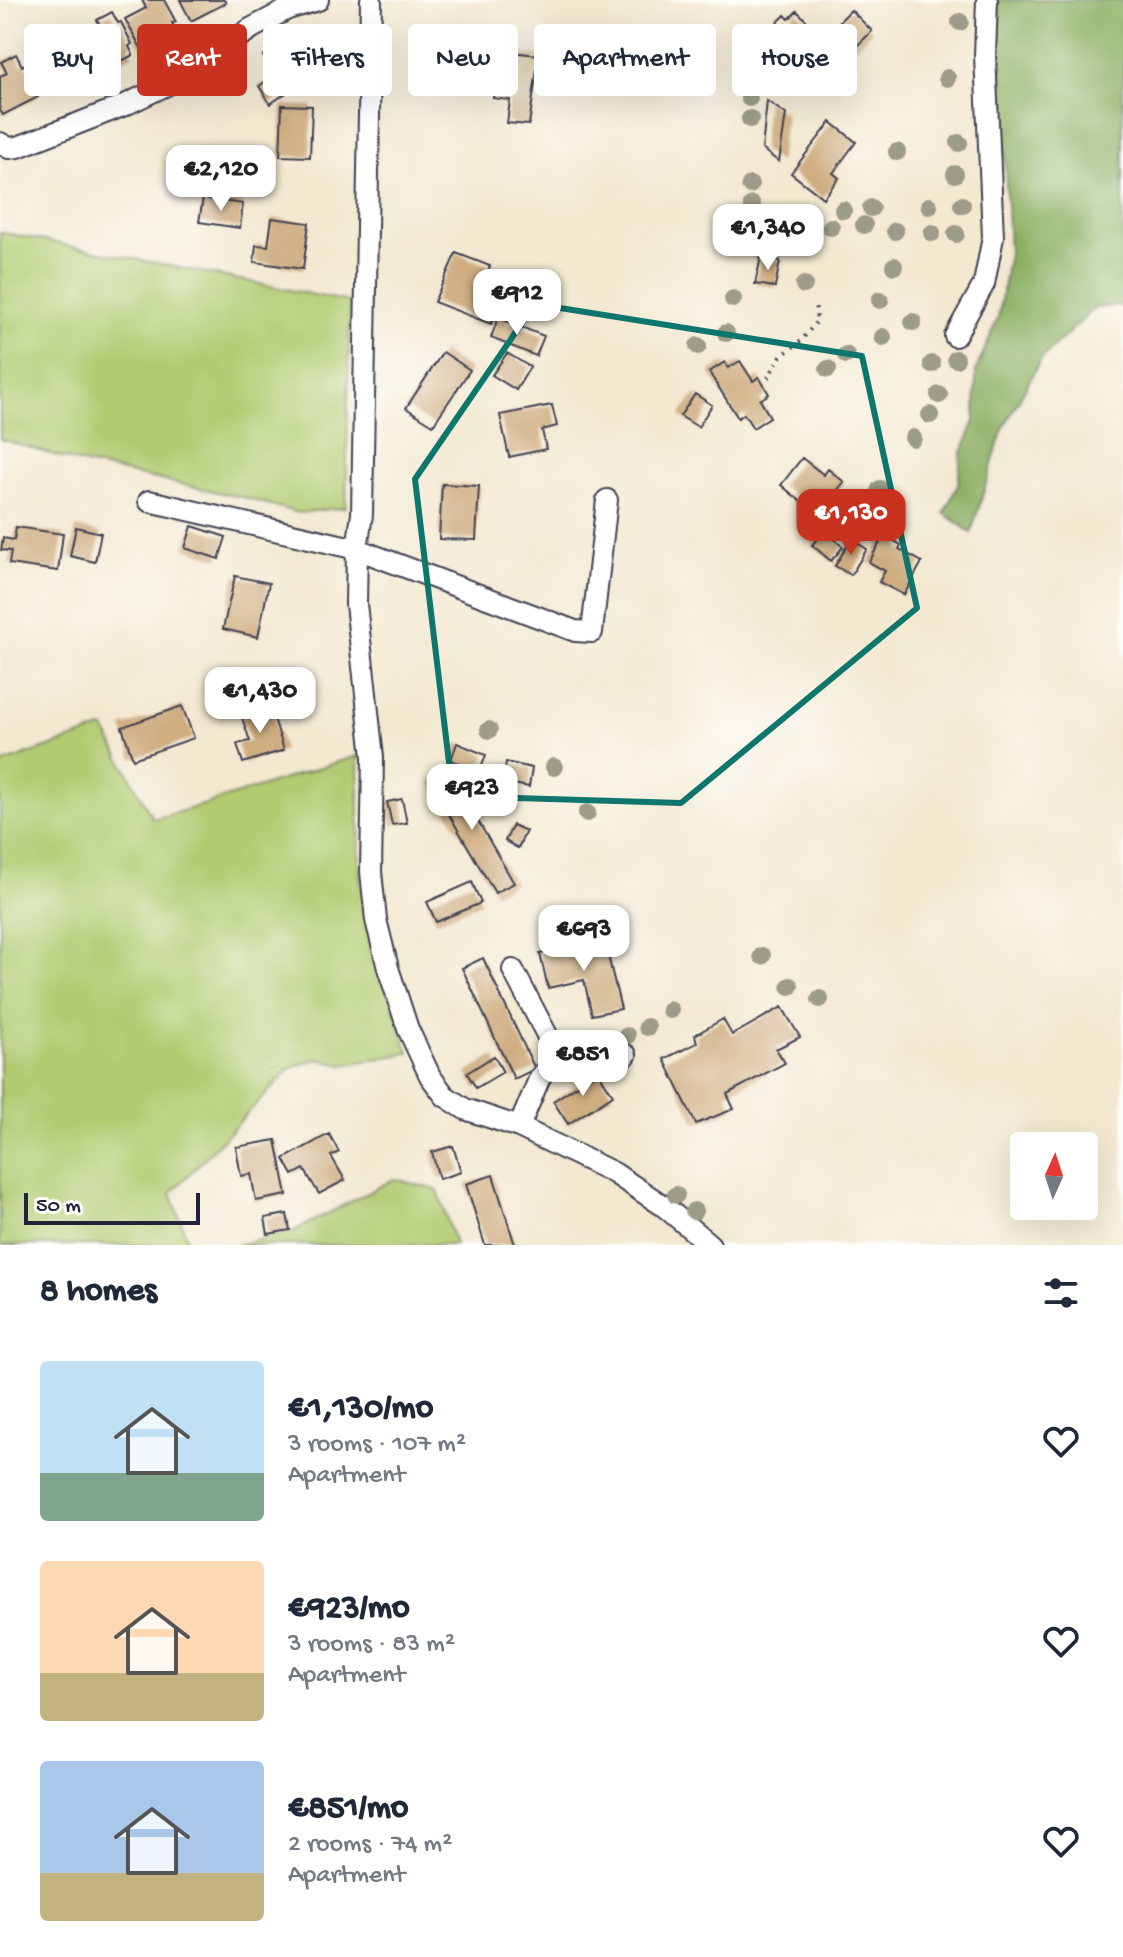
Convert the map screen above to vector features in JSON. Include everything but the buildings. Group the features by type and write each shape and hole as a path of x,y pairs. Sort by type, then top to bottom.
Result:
{"street":[{"path":"0,143 9,148 18,147 125,105 173,82 252,28 288,9 318,0"},
{"path":"371,0 362,514 357,549 356,604 373,757 371,872 376,920 388,968 408,1029 430,1076 445,1096 465,1109 519,1127 614,1173 665,1207 710,1245"},
{"path":"955,336 984,284 993,237 985,55 987,0"},
{"path":"149,501 357,549 575,631 592,632 607,500"},
{"path":"513,970 558,1056"},
{"path":"519,1127 540,1077 558,1056 626,1055"}],"path":[{"path":"768,378 780,357 801,341 817,321 815,302"}],"highlighted area":[{"path":"535,304 862,356 917,608 681,803 453,796 415,479"}],"green space":[{"path":"998,0 1123,0 1123,305 1095,308 1041,359 1003,429 971,533 944,513 958,485 961,455 975,421 976,370 998,318 1009,253"},
{"path":"0,232 350,302 346,507 299,513 246,498 81,463 0,439"},
{"path":"104,728 153,819 358,756 360,879 376,952 409,1053 343,1065 316,1059 291,1068 171,1193 189,1245 0,1245 0,764"},
{"path":"394,1179 438,1190 455,1245 236,1245 294,1231"}]}
